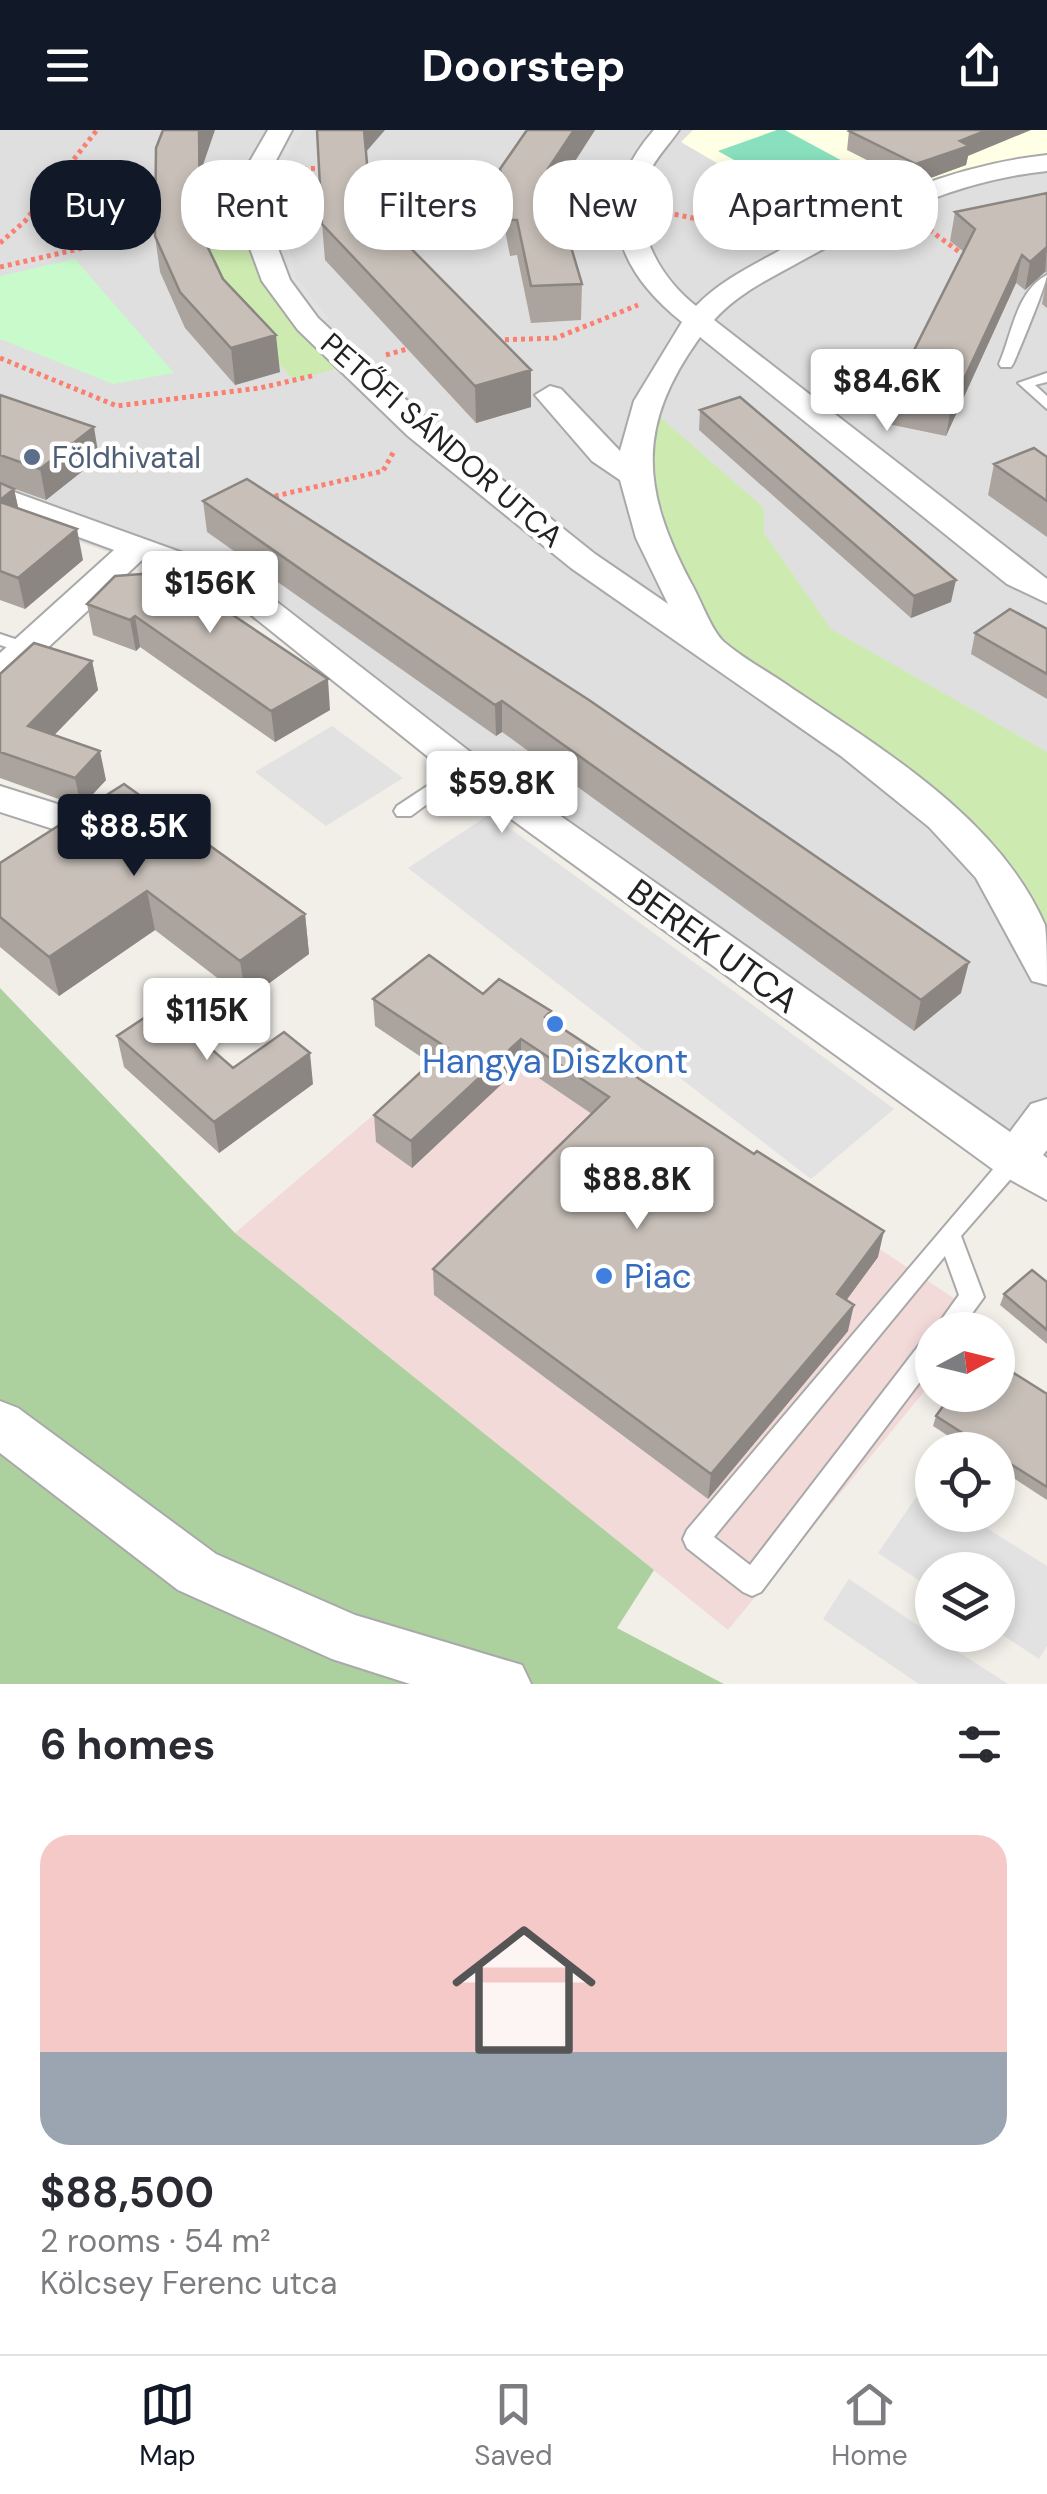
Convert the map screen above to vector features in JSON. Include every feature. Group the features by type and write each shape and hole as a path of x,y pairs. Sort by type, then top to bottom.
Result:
{"street":[{"name":"PETŐFI SÁNDOR UTCA","path":"263,160 280,130"},
{"path":"645,160 668,130"},
{"path":"938,191 1011,166 1047,164"},
{"name":"PETŐFI SÁNDOR UTCA","path":"265,250 276,281 308,324 419,429 583,561 705,640"},
{"path":"637,250 664,294 696,322 1019,577 1047,593"},
{"path":"806,250 729,290 696,322 644,404 635,476 660,552 705,640 854,747 943,818 990,868 1042,954 1047,970"},
{"path":"550,395 604,454 635,476"},
{"name":"BEREK UTCA","path":"0,497 137,547 247,595 465,767 1030,1171"},
{"path":"8,653 137,547"},
{"path":"0,799 72,822"},
{"path":"1030,1171 1047,1116"},
{"path":"0,1424 197,1572 351,1640 504,1684"}],"lane":[{"path":"1006,364 1018,341 1026,299 1047,279"},
{"path":"1047,377 1025,383 1047,404"},
{"path":"404,810 465,767"},
{"path":"915,1370 752,1582 696,1538 949,1234 1030,1171"},
{"path":"949,1234 972,1296 960,1312"}],"path":[{"path":"0,243 25,220 97,130"},
{"path":"324,168 383,166 523,202"},
{"path":"678,215 693,218"},
{"path":"938,234 1026,299"},
{"path":"0,267 77,250"},
{"path":"484,340 556,338 664,294"},
{"path":"0,358 117,406 260,388 350,364"},
{"path":"258,500 382,471 396,448 419,429"}],"shaded area":[{"path":"0,130 1047,130 1047,1198 238,604 154,568 0,514"},
{"path":"280,130 304,130 287,160 270,160"},
{"path":"693,130 1047,130 1047,156 1003,161 938,185 938,160 712,160 681,142"},
{"path":"277,250 289,250 296,277 329,319 308,324"},
{"path":"332,726 403,778 326,826 255,772"},
{"path":"490,814 894,1109 811,1179 408,868"},
{"name":"Piac","path":"507,1001 974,1312 915,1312 915,1403 728,1630 235,1233"},
{"path":"915,1499 915,1532 993,1532 1047,1566 1047,1646 1039,1659 1015,1643 1015,1552 915,1552 915,1578 878,1553"},
{"path":"849,1579 915,1624 915,1652 958,1652 1008,1684 919,1684 823,1619"}],"green space":[{"path":"785,130 841,160 734,160 718,151"},
{"path":"212,250 267,250 350,365 294,380 234,315 212,267"},
{"path":"75,259 174,373 113,384 0,339 0,276"},
{"path":"644,403 764,508 764,533 831,629 1047,752 1047,970 1042,954 990,868 705,640 660,552"},
{"path":"0,988 235,1233 654,1570 617,1628 724,1684 0,1684"}],"building":[{"path":"163,130 199,130 199,160 181,160 181,250 209,250 223,279 276,335 231,348 180,292 161,249 161,160 156,160"},
{"path":"317,130 364,130 367,160 344,160 344,247 324,226 324,160 319,160"},
{"path":"527,130 574,130 554,160 533,160 533,250 572,250 582,284 531,286 517,220 513,220 513,160 506,160"},
{"path":"987,130 960,141 969,146 928,160 908,160 849,131"},
{"path":"1047,193 1047,247 1030,262 1022,255 951,407 892,394 975,229 955,212"},
{"path":"347,250 412,250 531,370 475,386"},
{"path":"0,395 94,427 40,469 0,455"},
{"path":"740,397 956,580 914,596 700,410"},
{"path":"1034,448 1047,457 1047,501 994,464"},
{"path":"247,479 589,700 969,962 921,1000 502,701 495,705 203,501"},
{"path":"0,483 14,489 0,500"},
{"path":"0,502 77,529 18,578 0,571"},
{"path":"169,572 328,679 271,711 135,616 130,620 87,604 115,576"},
{"path":"1010,609 1047,629 1047,674 975,633"},
{"path":"34,643 92,661 28,726 100,751 75,778 0,752 0,674"},
{"path":"124,784 305,914 240,961 147,891 49,957 0,917 0,863"},
{"path":"429,955 483,994 499,979 551,1011 545,1017 754,1154 757,1151 884,1231 837,1294 854,1305 711,1474 433,1269 609,1097 521,1039 411,1141 374,1115 447,1048 373,999"},
{"path":"162,1006 233,1068 284,1032 310,1053 214,1122 117,1036"},
{"path":"1032,1270 1047,1282 1047,1330 1004,1294"},
{"path":"1015,1374 1047,1394 1047,1487 1015,1467 1015,1432 961,1432 936,1416 939,1412 1015,1412"}],"place":[{"name":"Földhivatal","path":"32,457"},
{"name":"Hangya Diszkont","path":"555,1024"},
{"name":"Piac","path":"604,1276"}]}
